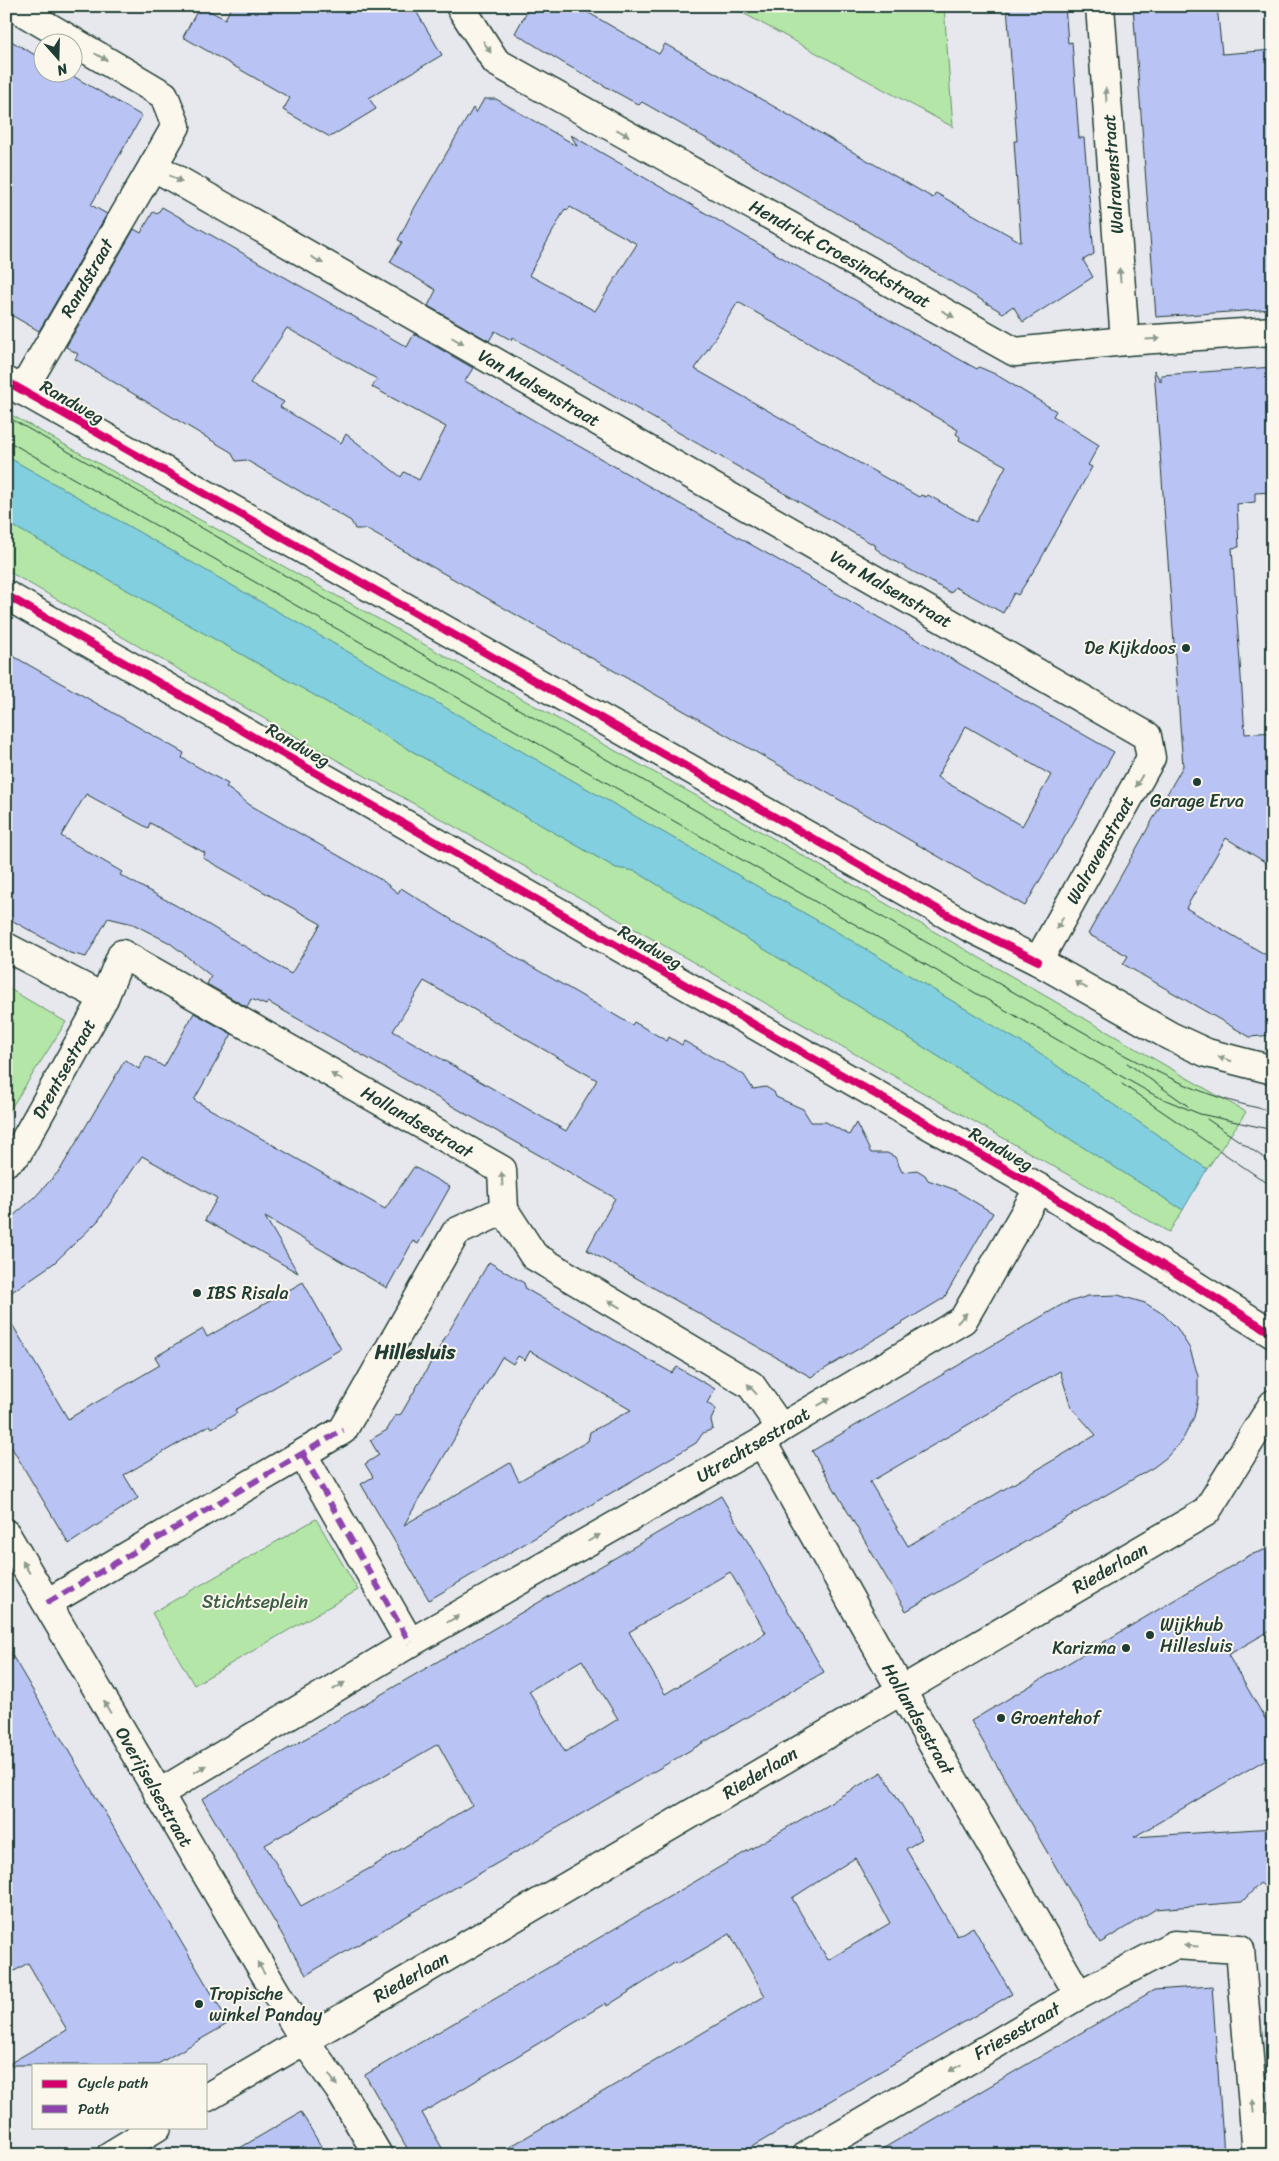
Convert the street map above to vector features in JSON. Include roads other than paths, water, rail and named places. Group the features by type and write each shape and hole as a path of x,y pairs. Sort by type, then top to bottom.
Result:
{"street":[{"path":"13,6 164,95 176,126 153,166"},
{"name":"Hendrick Croesinckstraat","path":"460,6 496,62 1015,352 1125,341 1273,331"},
{"name":"Walravenstraat","path":"1100,6 1125,341"},
{"name":"Randstraat","path":"14,386 153,166"},
{"name":"Van Malsenstraat","path":"153,166 1147,736"},
{"name":"Randweg","path":"14,386 969,927 1038,961 1170,1036 1206,1053 1273,1070"},
{"name":"Randweg","path":"6,595 1039,1188 1273,1334"},
{"name":"Walravenstraat","path":"1038,961 1151,758 1147,736"},
{"path":"6,947 104,998"},
{"name":"Hollandsestraat","path":"104,998 122,954 502,1170 504,1210 534,1256 751,1385 771,1435 901,1690 1079,1995"},
{"name":"Drentsestraat","path":"6,1162 17,1154 104,998"},
{"name":"Utrechtsestraat","path":"410,1643 771,1435 963,1320 1039,1188"},
{"path":"46,1603 303,1455 342,1430 456,1232 504,1210"},
{"name":"Riederlaan","path":"208,2097 1206,1512 1273,1404"},
{"path":"158,1794 410,1643 303,1455"},
{"name":"Overijselsestraat","path":"6,1534 304,2040 339,2089 378,2155"},
{"name":"Friesestraat","path":"806,2155 1079,1995 1174,1945 1240,1949 1257,2155"},
{"path":"111,2155 156,2128"}],"water":[{"path":"6,456 832,929 1034,1050 1207,1169 1183,1210 858,1006 635,871 616,868 6,522"}],"tram line":[{"path":"6,416 1113,1049 1190,1087 1229,1100 1273,1111"},
{"path":"6,440 1156,1096 1200,1114 1273,1130"},
{"path":"1127,1063 1188,1106"},
{"path":"1122,1084 1273,1187"},
{"path":"1207,1119 1273,1164"}],"place":[{"name":"De Kijkdoos","path":"1186,648"},
{"name":"Garage Erva","path":"1197,782"},
{"name":"IBS Risala","path":"197,1293"},
{"name":"Wijkhub Hillesluis","path":"1150,1635"},
{"name":"Karizma","path":"1126,1648"},
{"name":"Groentehof","path":"1001,1718"},
{"name":"Tropische winkel Panday","path":"199,2004"}],"district":[{"name":"Hillesluis","path":"415,1352"}],"park label":[{"name":"Stichtseplein","path":"255,1602"}]}
